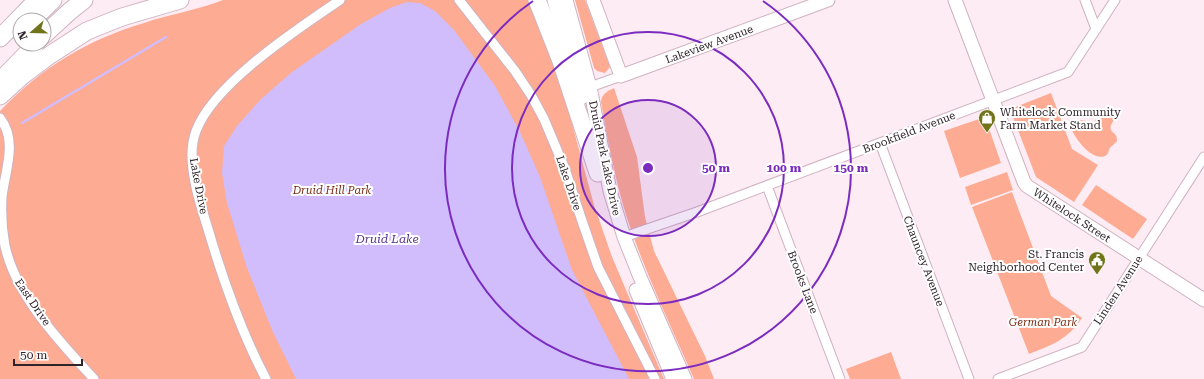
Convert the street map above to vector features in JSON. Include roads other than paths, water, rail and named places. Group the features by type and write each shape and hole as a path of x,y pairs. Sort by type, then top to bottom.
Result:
{"highway":[{"path":"0,38 37,0"},
{"path":"40,12 53,0"},
{"path":"52,28 84,0"},
{"path":"0,96 22,76 50,55 87,32 122,17 180,0"},
{"path":"537,0 559,54 598,173"},
{"path":"0,50 12,39"},
{"path":"0,81 28,52"}],"main road":[{"name":"Druid Park Lake Drive","path":"554,0 579,90 608,213 624,260 673,379"},
{"name":"Druid Park Lake Drive","path":"566,0 590,87 610,191 624,237 685,379"},
{"path":"593,0 621,76"},
{"name":"Lakeview Avenue","path":"621,76 828,0"},
{"name":"Whitelock Street","path":"955,0 1025,184 1204,300"}],"street":[{"name":"Lake Drive","path":"266,379 243,331 214,250 195,179 192,156 193,143 196,131 209,107 235,80 271,48 340,0"},
{"name":"Lake Drive","path":"459,0 515,71 544,119 565,169 580,218 598,267 654,379"},
{"path":"1085,0 1096,29"},
{"name":"Brookfield Avenue","path":"624,237 767,186 1068,72 1115,0"},
{"name":"Lakeview Avenue","path":"590,87 621,76"},
{"name":"East Drive","path":"0,118 6,126 9,141 8,162 1,210 3,235 10,261 19,283 34,307 94,379"},
{"name":"Chauncey Avenue","path":"880,143 969,379"},
{"name":"Linden Avenue","path":"998,379 1082,347 1204,157"},
{"name":"Brooks Lane","path":"767,186 840,379"}],"water":[{"name":"Druid Lake","path":"407,2 420,3 435,11 454,30 495,86 520,132 540,177 572,270 629,379 296,379 272,330 247,268 227,203 222,173 224,146 237,126 260,100 292,72 361,24 390,8"}],"waterway":[{"path":"22,123 166,37"}],"place":[{"name":"Whitelock Community Farm Market Stand","path":"987,133"},
{"name":"St. Francis Neighborhood Center","path":"1097,275"}],"park label":[{"name":"Druid Hill Park","path":"332,190"},
{"name":"German Park","path":"1043,322"}]}
